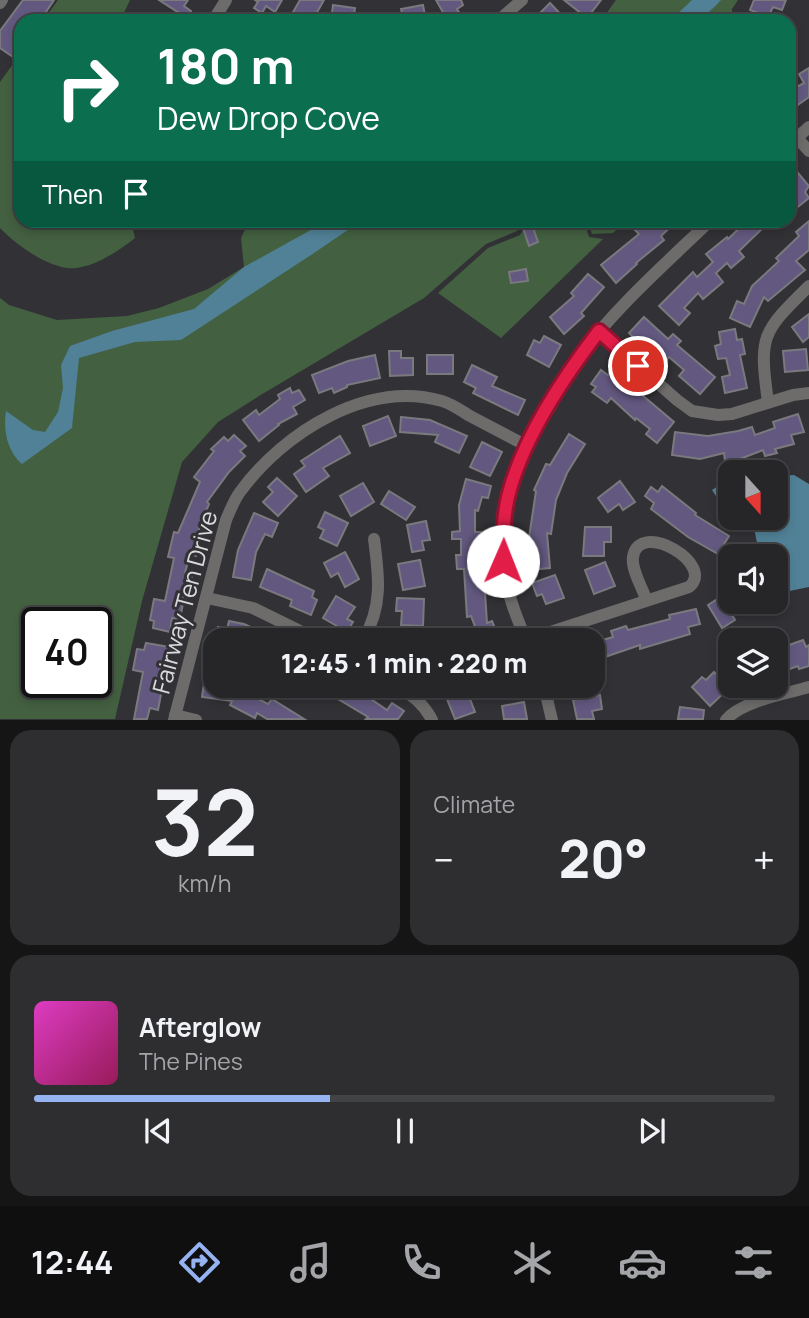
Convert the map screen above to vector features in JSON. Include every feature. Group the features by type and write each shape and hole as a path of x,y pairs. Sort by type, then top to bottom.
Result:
{"street":[{"path":"506,14 522,0"},
{"path":"522,628 507,586 503,540 508,497 527,446 576,360 599,331 703,228"},
{"path":"768,402 762,349 767,334 773,323 809,286"},
{"path":"599,331 692,411 732,414 768,402 809,393"},
{"name":"Fairway Ten Drive","path":"174,717 226,520 239,493 262,466 290,441 363,402 386,396 416,396 444,401 527,446"},
{"path":"370,628 378,604 380,579 374,539"},
{"path":"561,628 689,587 695,582 697,574 686,558 658,541 646,542 638,547 634,555 634,565 646,599"},
{"path":"207,598 253,608 294,628"},
{"path":"726,719 731,713 744,707 809,687"},
{"path":"415,698 432,719"},
{"path":"547,698 552,719"},
{"path":"174,717 196,719"}],"green space":[{"path":"58,0 130,0 123,14 48,14"},
{"path":"616,0 738,0 732,14 606,14"},
{"path":"14,63 14,228 133,228 135,238 92,264 66,268 25,249 0,228 0,82"},
{"path":"246,228 519,228 486,244 424,298 218,422 182,462 142,601 115,719 0,719 0,298 9,305 57,320 127,316 159,308 208,289 244,267 241,238"},
{"path":"524,228 586,228 589,237 603,239 501,338 438,293 488,248 520,235"},
{"path":"590,228 618,228 613,233 592,234"}],"water":[{"path":"692,0 721,0 705,14 677,14"},
{"path":"314,228 351,228 181,340 135,342 79,358 72,428 22,464 17,459 7,440 6,411 33,430 45,432 58,412 63,388 61,365 70,346 112,331 194,309 244,267"},
{"path":"788,475 794,475 809,484 809,587 788,591 788,544 757,544 755,530 788,530"},
{"path":"718,486 718,499 712,490"}],"building":[{"path":"23,0 54,0 45,14 14,14 13,57 0,48 0,31"},
{"path":"159,0 188,0 184,6 191,11 189,14 181,14"},
{"path":"255,0 282,0 275,12 266,6 262,13 254,8 258,2"},
{"path":"300,0 324,0 316,14 292,14"},
{"path":"436,0 461,0 463,5 457,9 460,14 444,14"},
{"path":"564,0 601,0 590,14 582,14"},
{"path":"754,0 786,0 782,10 773,7 770,14 750,10"},
{"path":"550,3 560,14 539,14"},
{"path":"333,5 355,8 354,14 332,14"},
{"path":"423,5 425,14 402,14 401,9"},
{"path":"809,68 809,97 796,106 796,87 804,83 799,74"},
{"path":"798,173 809,186 805,192 809,198 796,208"},
{"path":"809,221 809,250 796,261 805,270 768,301 764,297 750,327 730,318 737,301 744,304 752,286 779,261 776,258 799,236 796,232"},
{"path":"523,228 533,228 538,242 529,246"},
{"path":"670,228 661,236 664,240 616,283 601,265 639,234 634,229"},
{"path":"740,228 763,228 739,251 744,257 731,268 727,263 716,273 723,282 703,299 698,293 684,308 690,313 679,325 659,306 693,272 697,277 713,262 706,254 727,237 728,239"},
{"path":"526,269 528,281 511,283 509,272"},
{"path":"588,274 604,287 581,313 584,316 564,334 550,317 574,296 571,293"},
{"path":"809,314 809,337 803,342 792,327"},
{"path":"644,317 668,339 673,334 681,341 677,345 715,377 700,394 679,376 684,370 669,357 662,366 629,333"},
{"path":"735,329 737,340 742,339 745,354 740,355 747,388 725,393 722,377 730,375 726,358 718,359 715,346 721,344 719,332"},
{"path":"544,336 561,345 549,367 527,355 534,340 540,343"},
{"path":"806,349 808,370 785,372 783,351"},
{"path":"389,351 401,351 401,358 413,358 413,375 390,376"},
{"path":"375,355 380,378 347,385 334,393 332,388 319,393 312,375 348,361"},
{"path":"427,355 453,355 453,374 427,374"},
{"path":"472,365 497,377 492,386 525,400 518,415 473,393 476,388 464,382"},
{"path":"601,370 608,375 611,371 674,422 657,443 646,434 650,429 636,418 635,420 611,398 607,403 592,392 596,387 591,384"},
{"path":"290,388 292,393 299,390 305,400 293,407 297,414 278,424 259,441 243,420 256,410 259,415 280,399 278,395"},
{"path":"798,414 804,432 791,435 794,444 775,449 777,453 765,456 763,450 732,460 725,460 724,453 700,459 672,455 675,432 708,436 752,427 755,435 775,428 773,422"},
{"path":"388,416 396,436 370,446 363,426"},
{"path":"401,417 430,420 467,436 459,453 435,442 438,435 400,432"},
{"path":"569,434 585,444 567,473 556,500 551,534 547,533 550,568 530,570 528,544 534,490 546,464 550,465"},
{"path":"234,435 246,446 240,451 245,456 229,472 207,502 209,504 196,537 200,538 196,556 190,554 185,573 192,575 180,619 172,618 170,632 153,628 154,621 150,620 154,599 165,601 174,558 168,557 174,532 178,533 200,482 194,477 214,451 211,449 224,437 228,441"},
{"path":"340,436 350,453 323,468 329,476 306,492 294,474 305,466 301,461"},
{"path":"482,442 502,452 490,476 470,467"},
{"path":"277,478 297,496 278,516 263,502 273,492 268,487"},
{"path":"466,479 491,486 488,498 482,497 478,511 475,510 475,532 481,532 487,623 492,621 495,628 476,628 471,616 467,617 464,569 457,569 456,555 461,555 461,539 452,539 452,532 460,531 459,505"},
{"path":"620,481 635,502 623,510 619,504 608,512 598,498"},
{"path":"363,483 374,502 351,516 340,496"},
{"path":"662,486 696,513 695,515 729,536 724,544 718,544 718,554 688,537 651,509 654,503 645,496 651,487 658,492"},
{"path":"389,491 415,507 406,520 381,504"},
{"path":"325,512 348,523 337,546 320,538 324,530 318,527"},
{"path":"254,513 278,523 272,537 265,534 256,552 251,580 233,577 238,550"},
{"path":"426,521 430,540 422,541 424,550 412,552 407,525"},
{"path":"585,527 611,527 611,542 604,542 604,556 583,556"},
{"path":"345,552 359,579 345,587 338,573 331,577 324,563"},
{"path":"420,560 425,586 403,590 398,564"},
{"path":"605,562 615,586 594,594 585,570"},
{"path":"267,569 314,591 312,597 317,600 311,615 290,606 292,600 260,587"},
{"path":"555,575 564,598 546,604 542,594 537,596 532,583"},
{"path":"336,596 355,607 347,619 353,622 349,628 340,628 323,618"},
{"path":"397,598 424,599 423,626 401,625 402,611 396,611"},
{"path":"718,599 718,614 732,614 735,620 722,628 708,605"},
{"path":"696,609 700,624 688,627 690,634 640,649 640,645 605,657 605,639 613,637 611,631 626,626 628,630 670,619 669,615"},
{"path":"229,621 253,628 227,628"},
{"path":"803,640 806,647 809,645 809,666 788,669 788,645"},
{"path":"146,643 170,647 158,710 150,708 147,719 134,719 143,672 133,670 137,649 144,650"},
{"path":"714,672 718,676 718,698 710,706 692,687 702,677 706,680"},
{"path":"210,698 256,698 268,704 272,699 304,719 267,719 257,713 255,718 230,705 232,701"},
{"path":"336,698 371,698 387,710 392,703 404,711 398,719 366,719 368,717"},
{"path":"447,698 470,698 475,712 455,719"},
{"path":"600,698 602,709 592,711 594,719 577,719 573,700"},
{"path":"524,702 527,719 504,719 502,706"},
{"path":"680,707 704,710 703,719 678,719"}],"route":[{"path":"503,561 504,518 514,477 527,446 576,360 599,331 638,366"}]}
